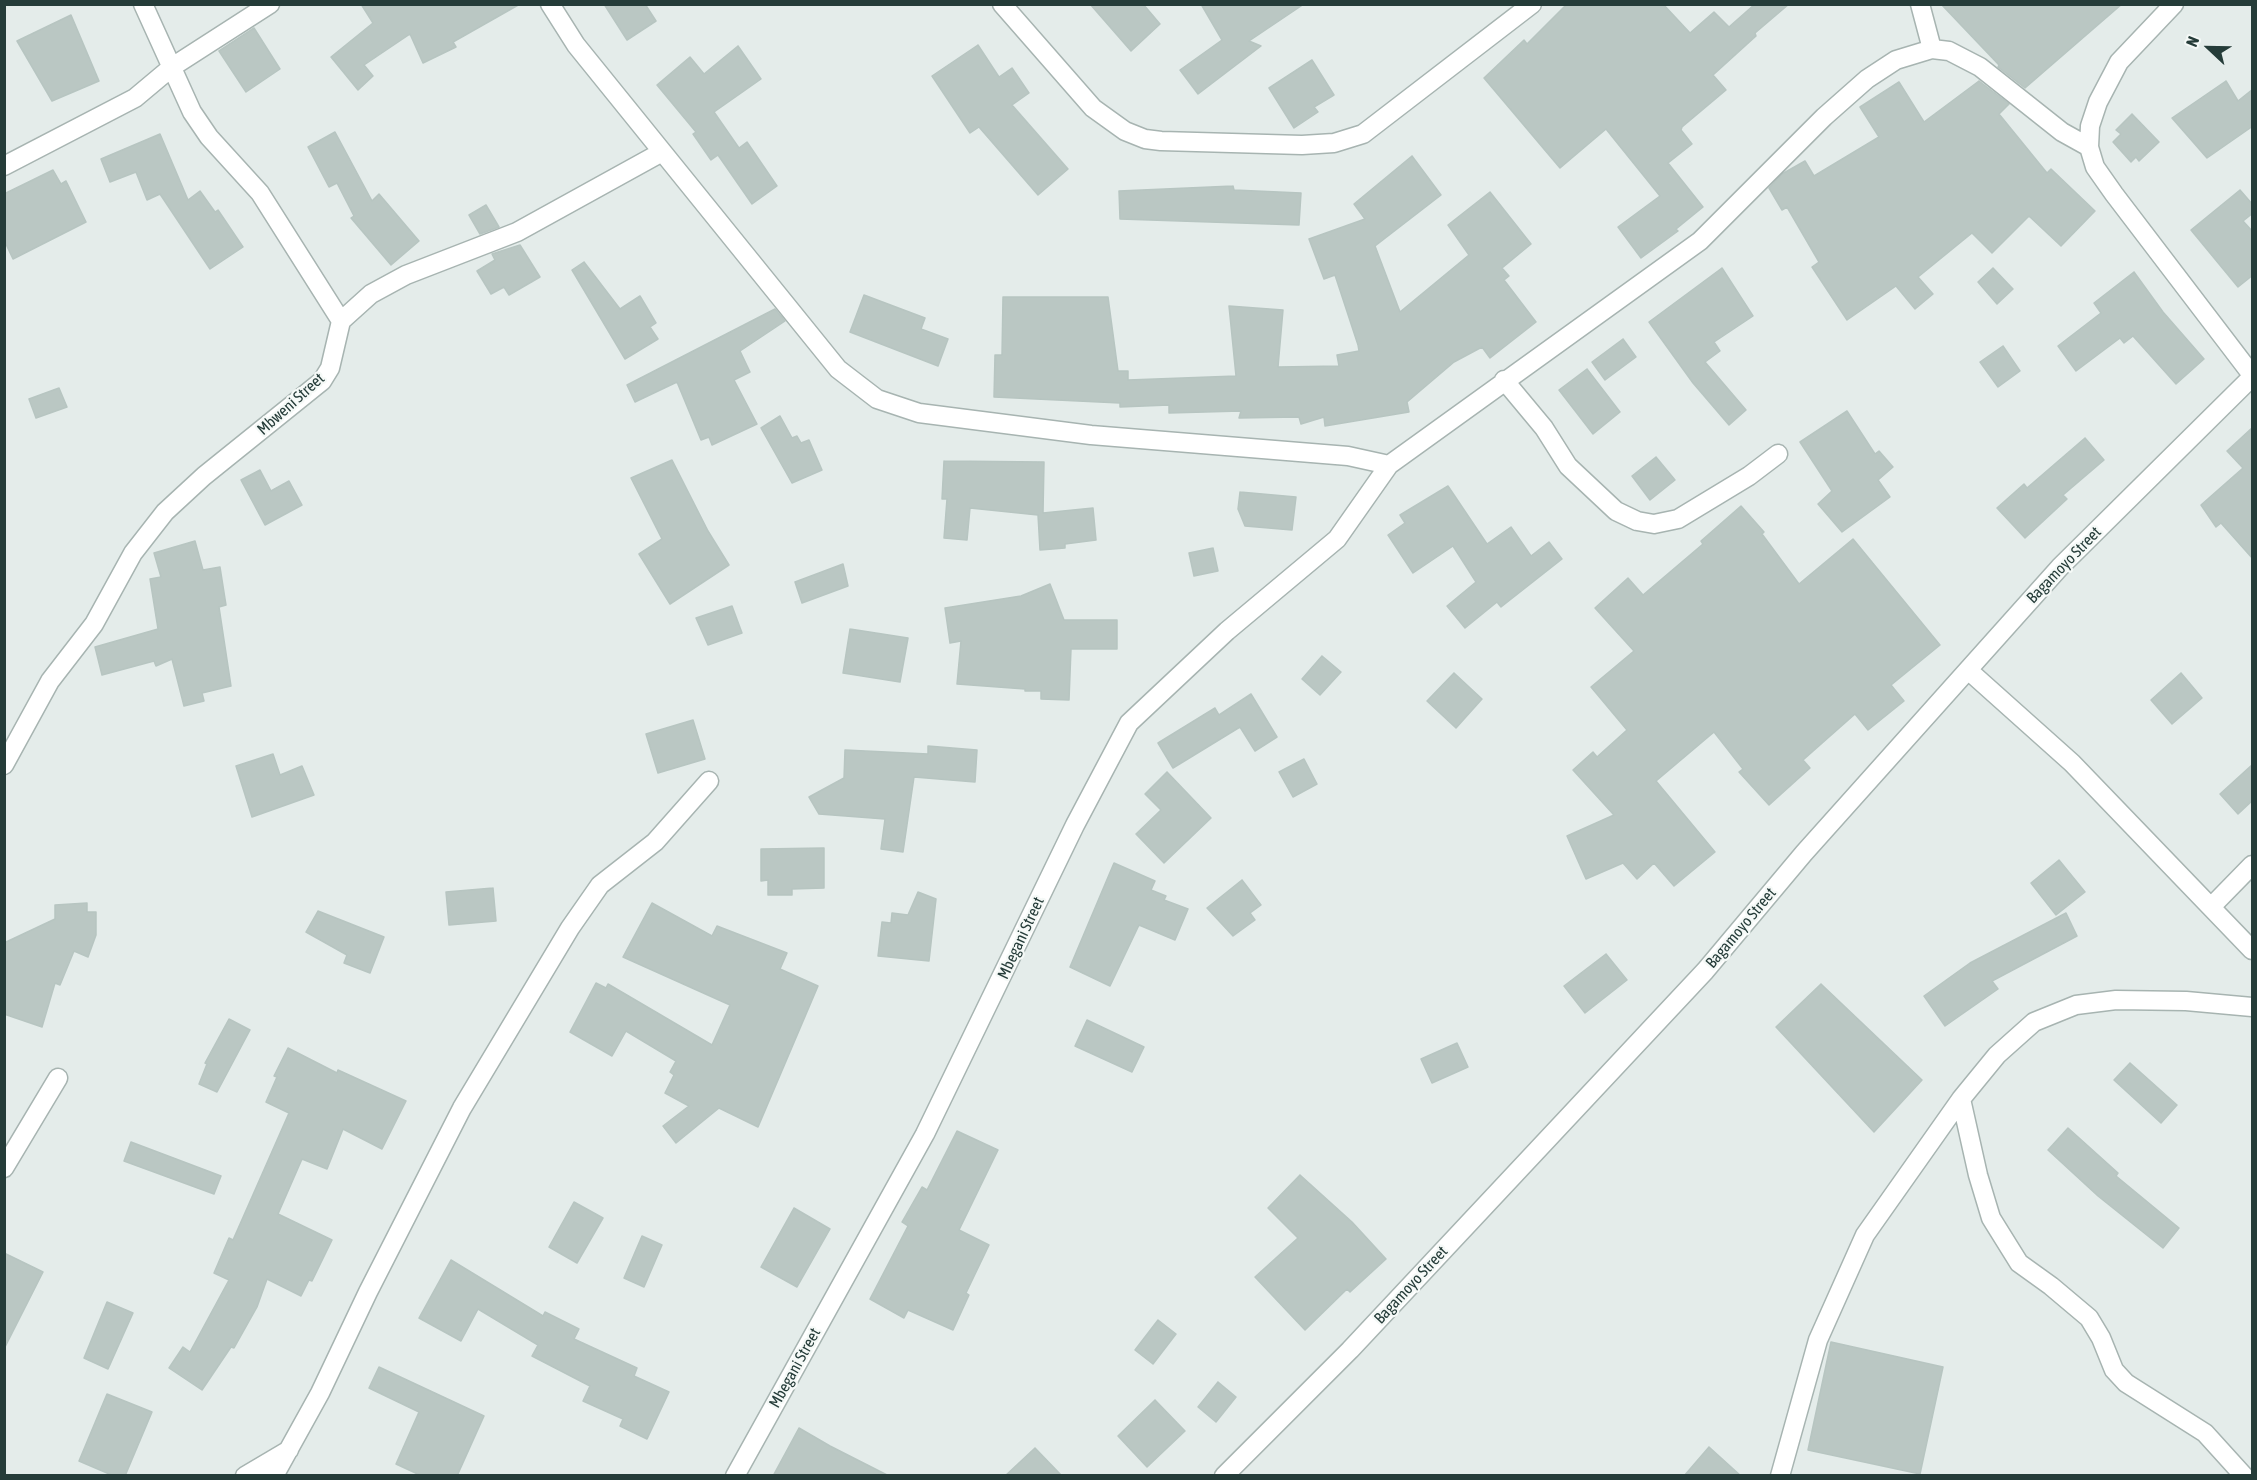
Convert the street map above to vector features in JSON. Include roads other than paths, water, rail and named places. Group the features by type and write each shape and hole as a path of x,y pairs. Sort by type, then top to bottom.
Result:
{"street":[{"path":"143,4 192,112 260,193 341,321 371,294 406,275 517,232 662,152"},
{"path":"4,166 135,98 172,67 270,4"},
{"path":"550,4 576,45 838,369 877,399 919,413 1090,435 1348,456 1389,465"},
{"path":"1002,4 1093,108 1125,131 1145,139 1161,141 1302,145 1334,143 1363,134 1532,4"},
{"path":"1920,4 1932,49 1950,51 1980,67 2062,132 2089,147"},
{"path":"2174,4 2119,62 2098,102 2090,126 2089,147 2095,168 2253,376"},
{"name":"Mbegani Street","path":"735,1476 925,1134 1075,825 1129,723 1227,632 1337,539 1389,465 1504,380 1700,242 1824,117 1867,79 1896,60 1932,49"},
{"name":"Mbweni Street","path":"4,765 50,681 94,624 133,553 165,512 204,476 322,381 330,368 341,321"},
{"name":"Bagamoyo Street","path":"1224,1476 1350,1350 1705,971 1804,853 2060,567 2253,376"},
{"path":"1504,380 1544,428 1568,466 1616,511 1636,521 1654,524 1678,519 1749,476 1778,454"},
{"path":"1968,670 2072,764 2253,950"},
{"path":"274,1476 290,1450 462,1108 570,928 600,885 655,842 709,781"},
{"path":"2211,907 2253,866"},
{"path":"1780,1476 1818,1340 1865,1234 1961,1099 1997,1055 2034,1022 2076,1005 2116,1000 2186,1001 2253,1006"},
{"path":"4,1168 58,1078"},
{"path":"1961,1099 1978,1175 1991,1218 2019,1263 2052,1286 2089,1318 2102,1338 2114,1370 2126,1383 2205,1433 2244,1476"},
{"path":"245,1476 290,1450"}]}
